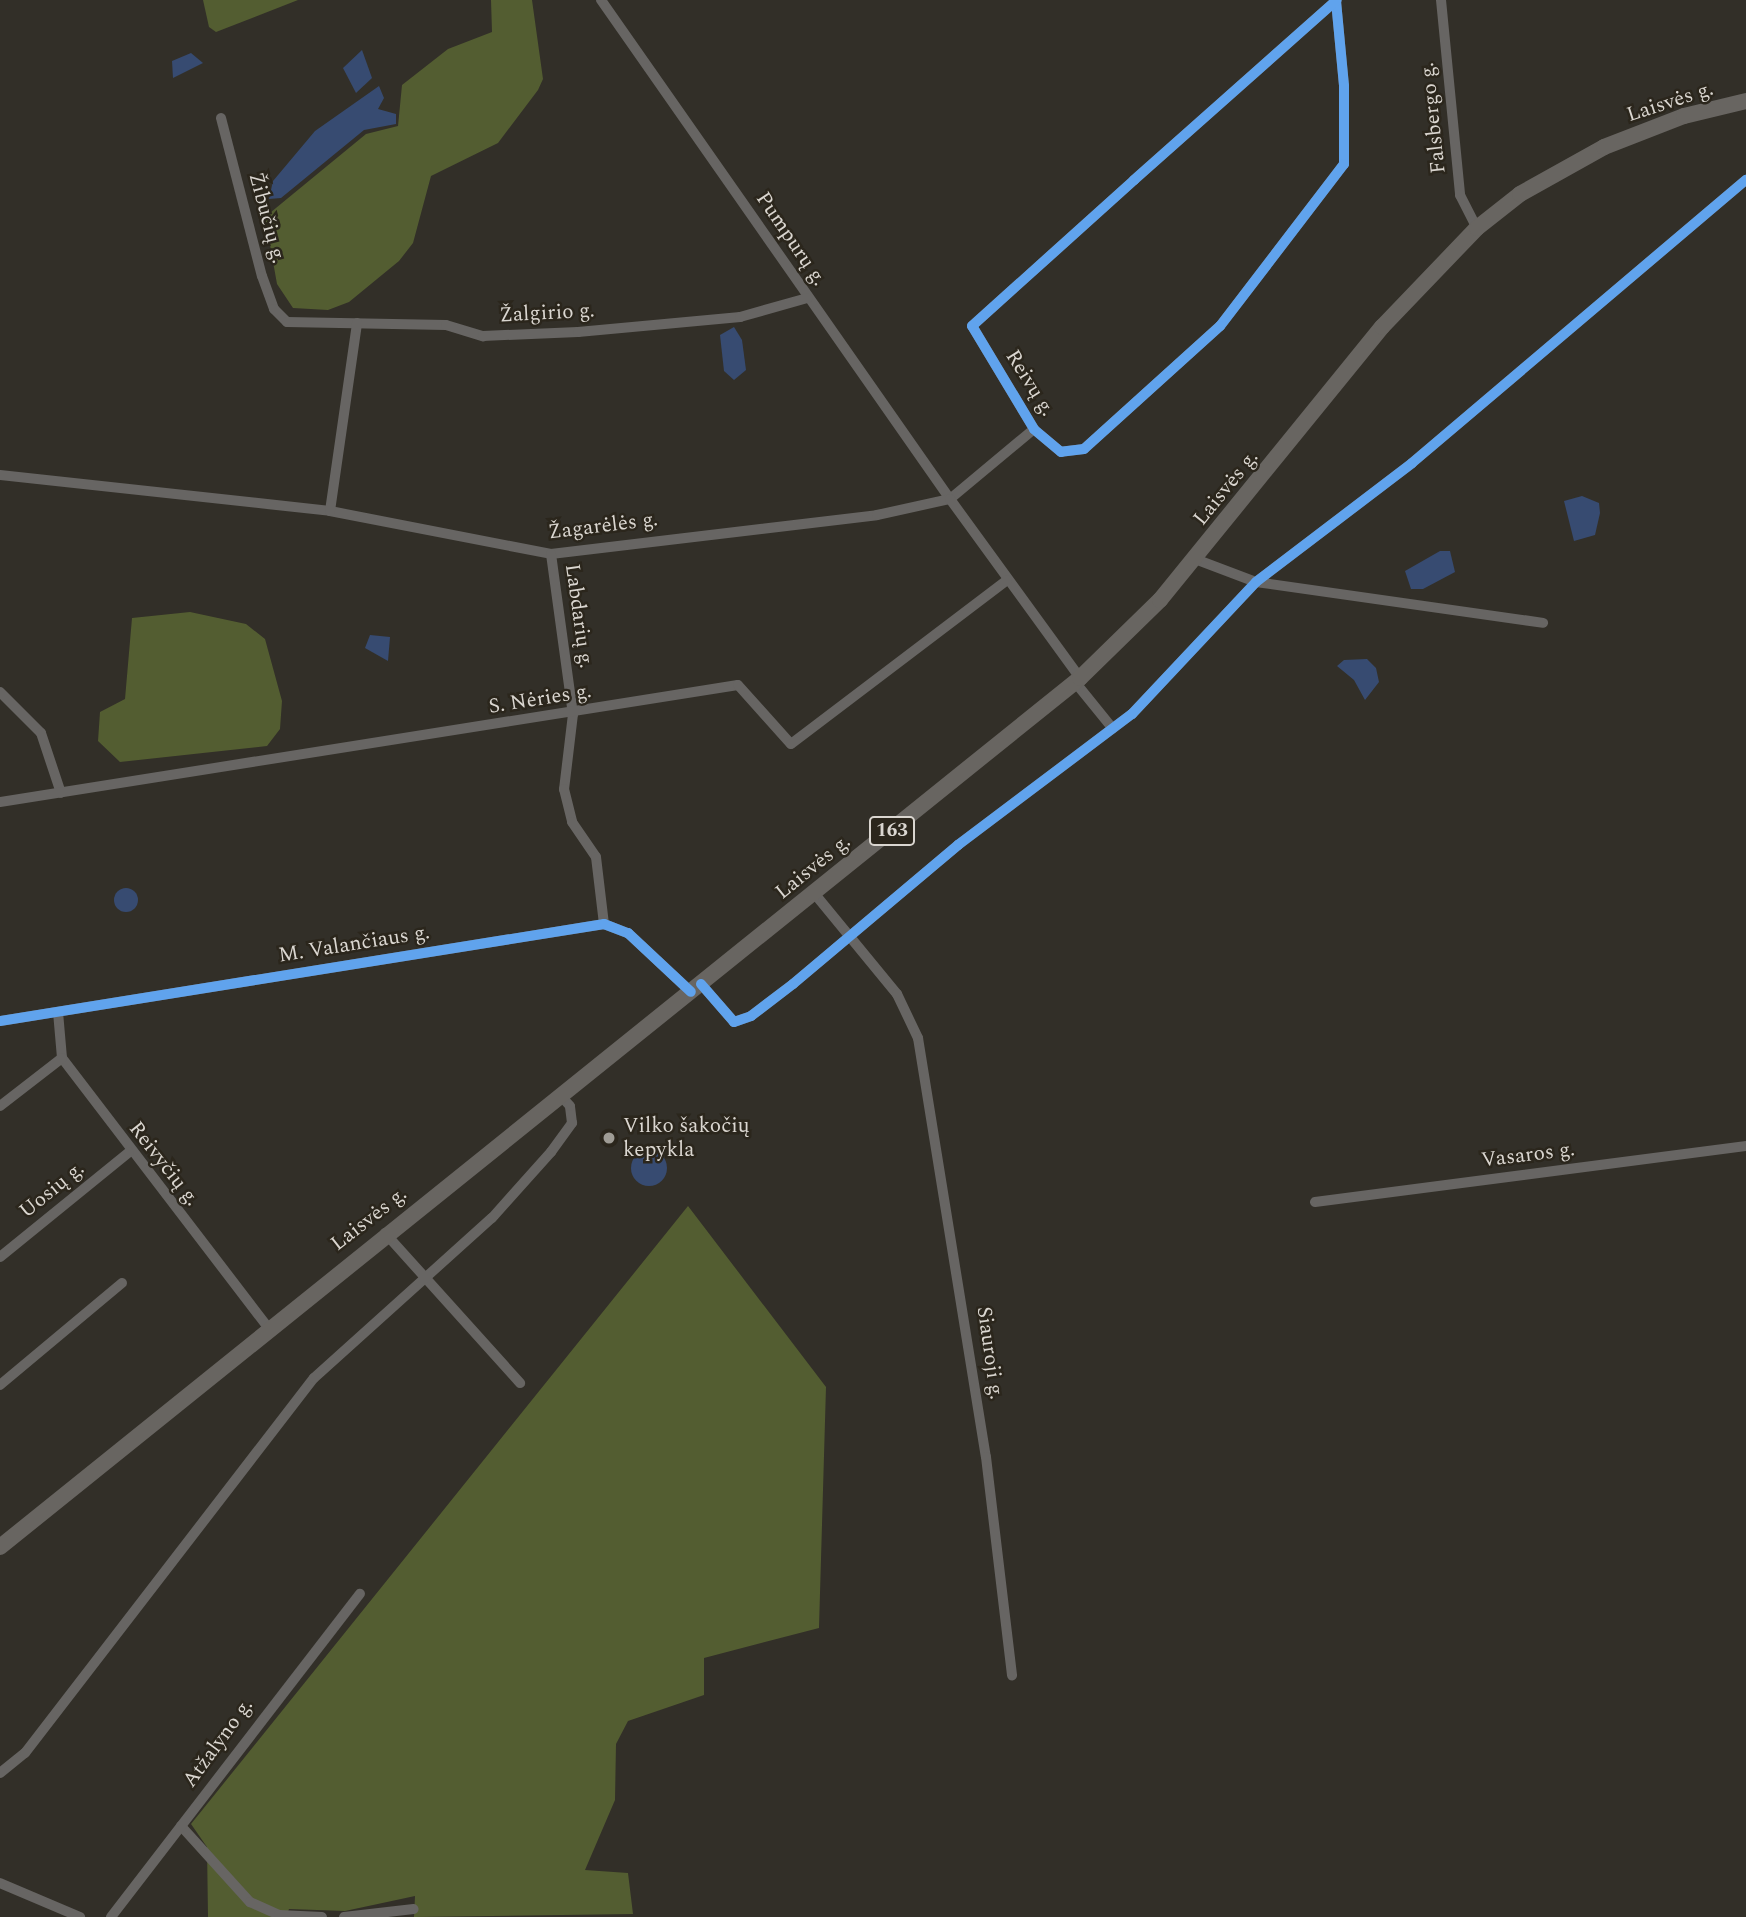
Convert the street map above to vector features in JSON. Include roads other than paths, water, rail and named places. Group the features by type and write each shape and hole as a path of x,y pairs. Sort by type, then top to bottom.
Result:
{"main road":[{"name":"Laisvės g.","path":"0,1547 268,1327 561,1096 1078,680 1195,559 1390,318 1477,228 1520,194 1604,147 1675,119 1746,101"}],"street":[{"name":"Pumpurų g.","path":"601,0 950,499"},
{"name":"Falsbergo g.","path":"1441,0 1460,195 1477,228"},
{"name":"Reivų g.","path":"1336,1 1345,100 1344,164 1220,326 1084,449 1067,455 1034,429 972,326 1336,1"},
{"name":"Žibučių g.","path":"221,118 262,276 274,309 287,322"},
{"path":"604,924 628,933 696,988 728,1019 739,1022 1113,729 1181,666 1255,582 1412,463 1746,180"},
{"name":"Žalgirio g.","path":"287,322 446,325 483,336 578,332 740,317 807,298"},
{"path":"330,511 357,323"},
{"path":"1034,429 950,499 1113,729"},
{"name":"Žagarėlės g.","path":"0,475 330,511 551,554 877,515 950,499"},
{"name":"Labdarių g.","path":"551,554 573,714 564,789 572,822 596,857 604,924"},
{"path":"1195,559 1255,582 1544,623"},
{"name":"S. Nėries g.","path":"0,802 573,714 738,685 791,744 1007,580"},
{"path":"0,692 41,733 61,793"},
{"name":"Siauroji g.","path":"814,893 897,994 918,1038 986,1457 1012,1675"},
{"name":"M. Valančiaus g.","path":"0,1021 604,924"},
{"path":"0,1105 62,1058 58,1012"},
{"name":"Reivyčių g.","path":"62,1058 129,1152 268,1327"},
{"path":"0,1773 25,1753 296,1399 423,1278 492,1218 567,1132 572,1113 561,1096"},
{"name":"Vasaros g.","path":"1315,1202 1746,1146"},
{"name":"Uosių g.","path":"0,1257 129,1152"},
{"path":"385,1233 520,1383"},
{"path":"0,1385 122,1283"},
{"name":"Atžalyno g.","path":"111,1917 360,1594"},
{"path":"181,1826 250,1902 279,1914 322,1917"},
{"path":"0,1882 80,1917"},
{"path":"344,1917 414,1909"}],"water":[{"path":"362,50 372,78 356,93 343,68"},
{"path":"191,53 203,63 173,78 172,61"},
{"path":"379,86 384,98 378,109 396,114 396,124 364,130 281,198 269,199 273,181 315,131"},
{"path":"734,327 742,340 746,370 734,380 724,371 720,335"},
{"path":"1582,496 1599,503 1600,513 1595,535 1574,541 1564,501"},
{"path":"1440,551 1450,551 1455,572 1423,589 1411,589 1405,571"},
{"path":"370,635 390,637 388,661 365,648"},
{"path":"1367,659 1376,668 1379,682 1365,700 1354,680 1337,666 1344,660"},
{"path":"126,888 135,891 138,900 135,909 126,912 117,909 114,900 117,891"},
{"path":"649,1150 662,1155 667,1168 662,1181 649,1186 636,1181 631,1168 636,1155"}],"place":[{"name":"Vilko šakočių kepykla","path":"609,1138"}]}
